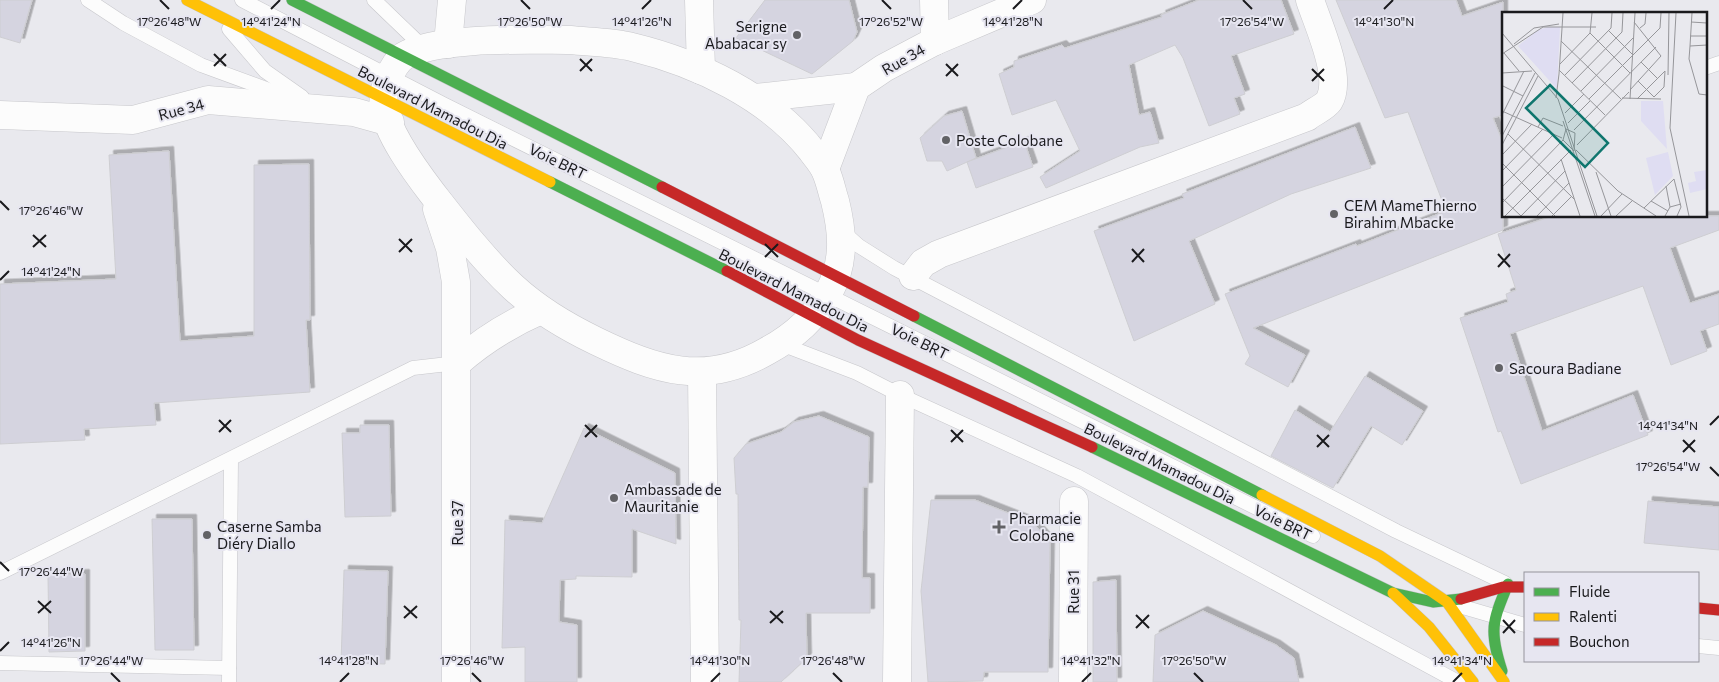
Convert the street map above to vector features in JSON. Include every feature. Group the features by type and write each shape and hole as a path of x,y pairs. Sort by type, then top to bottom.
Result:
{"street":[{"name":"Boulevard Mamadou Dia","path":"187,0 215,14 407,74 826,295 858,340 1074,438 1393,593"},
{"name":"Boulevard Mamadou Dia","path":"292,0 407,74 826,295 1380,556 1447,602"},
{"path":"452,0 407,74 414,170 453,221 512,287 541,310 573,330 634,359 671,370 702,372 732,367 757,357 781,344 826,295 843,248 841,230 825,169 856,87 755,98"},
{"path":"699,0 701,70"},
{"path":"934,0 935,41"},
{"name":"Rue 34","path":"856,87 884,68 935,41 1032,0"},
{"path":"913,276 923,263 939,254 1307,116 1328,102 1334,88 1331,64 1310,0"},
{"name":"Rue 34","path":"0,116 133,120 208,100 354,112 407,74 570,40 631,46 701,70 755,98 801,137 825,169"},
{"name":"Rue 37","path":"432,192 450,248 456,282 456,682"},
{"path":"457,363 482,342 517,321 541,310"},
{"path":"702,372 705,682"},
{"path":"897,682 900,395"},
{"name":"Rue 31","path":"1073,682 1075,489"},
{"path":"1505,682 1494,647 1494,617 1508,584"},
{"path":"1393,593 1415,599 1447,602 1508,584 1524,587"},
{"path":"1393,593 1429,628 1473,682"},
{"path":"1447,602 1505,682"},
{"path":"1699,608 1719,610"}],"lane":[{"path":"88,0 123,22 201,65 320,108"},
{"name":"Voie BRT","path":"242,0 407,74 826,295 1447,602 1524,625"},
{"path":"374,0 407,74"},
{"path":"215,14 265,71 320,108"},
{"path":"1706,68 1719,63"},
{"path":"841,230 859,246 894,268 913,276 1396,531 1508,584"},
{"path":"781,344 857,373 1075,489 1458,682"},
{"path":"0,574 413,368 457,363"},
{"path":"229,682 231,459"},
{"path":"1699,646 1719,648"},
{"path":"0,663 229,668"}],"building":[{"path":"0,0 32,0 20,43 0,37"},
{"name":"Serigne Ababacar sy","path":"765,0 849,0 857,32 853,41 812,74 736,38"},
{"path":"1199,0 1281,0 1294,34 1231,56 1245,94 1234,98 1240,114 1209,126 1183,58 1175,45 1129,65 1139,115 1150,112 1159,143 1140,147 1046,188 1040,177 1080,151 1056,100 1012,115 999,74 1014,67 1014,61 1062,45 1065,48 1162,17 1161,15"},
{"path":"1336,0 1456,0 1462,16 1503,2 1502,115 1493,118 1502,140 1503,230 1253,328 1305,355 1288,387 1245,364 1250,356 1225,294 1446,211 1408,112 1385,118"},
{"name":"Poste Colobane","path":"962,111 976,158 947,171 942,161 927,161 920,138 944,116"},
{"path":"1355,127 1371,168 1291,194 1189,241 1215,304 1134,341 1094,231 1184,198 1182,194"},
{"path":"1024,141 1033,167 976,188 967,162"},
{"path":"169,151 180,341 254,336 254,165 309,164 310,320 306,320 310,392 154,403 156,425 84,429 85,440 0,444 0,284 116,279 109,155"},
{"path":"1706,216 1719,216 1719,230 1670,248 1690,303 1719,294 1719,324 1700,331 1707,351 1671,365 1643,286 1510,334 1542,431 1633,395 1648,435 1521,484 1501,431 1498,432 1460,318 1508,302 1506,294 1516,290 1498,234 1547,218 1706,218"},
{"path":"1365,376 1423,411 1402,445 1371,426 1333,488 1271,456 1295,410 1330,432"},
{"path":"819,416 869,437 868,487 863,487 862,578 870,578 870,613 806,613 807,658 781,682 739,682 741,620 739,620 738,494 736,494 734,458 746,444 781,432 794,422"},
{"path":"360,425 389,425 391,516 345,517 342,433 360,433"},
{"path":"584,428 675,473 676,544 632,529 632,577 576,576 576,579 560,580 559,622 577,625 577,682 525,682 525,647 502,648 505,520 542,523"},
{"path":"931,500 975,500 1035,525 1050,542 1048,672 984,672 983,681 928,682 921,591"},
{"path":"1648,501 1719,507 1719,550 1644,543"},
{"path":"152,519 192,519 194,650 155,650"},
{"path":"344,570 388,571 385,664 341,663"},
{"path":"85,574 85,651 49,652 48,575"},
{"path":"1116,580 1117,682 1093,682 1093,582"},
{"path":"1203,611 1276,645 1294,658 1299,682 1153,682 1155,635"}],"traffic: fast":[{"path":"292,0 662,187"},
{"path":"550,182 727,271"},
{"path":"914,316 1262,495"},
{"path":"1092,447 1393,593 1433,602 1461,599"},
{"path":"1502,671 1495,646 1494,627 1498,608 1508,584"}],"traffic: slow":[{"path":"187,0 550,182"},
{"path":"1262,495 1380,556 1447,602 1504,682"},
{"path":"1393,593 1429,627 1473,682"}],"traffic: jam":[{"path":"662,187 914,316"},
{"path":"727,271 858,340 1092,447"},
{"path":"1461,599 1503,587 1524,587"},
{"path":"1699,608 1719,610"}],"place":[{"name":"Serigne Ababacar sy","path":"797,35"},
{"name":"Poste Colobane","path":"946,140"},
{"name":"CEM MameThierno Birahim Mbacke","path":"1334,214"},
{"name":"Sacoura Badiane","path":"1499,368"},
{"name":"Ambassade de Mauritanie","path":"614,498"},
{"name":"Pharmacie Colobane","path":"999,527"},
{"name":"Caserne Samba Diéry Diallo","path":"207,535"}]}
